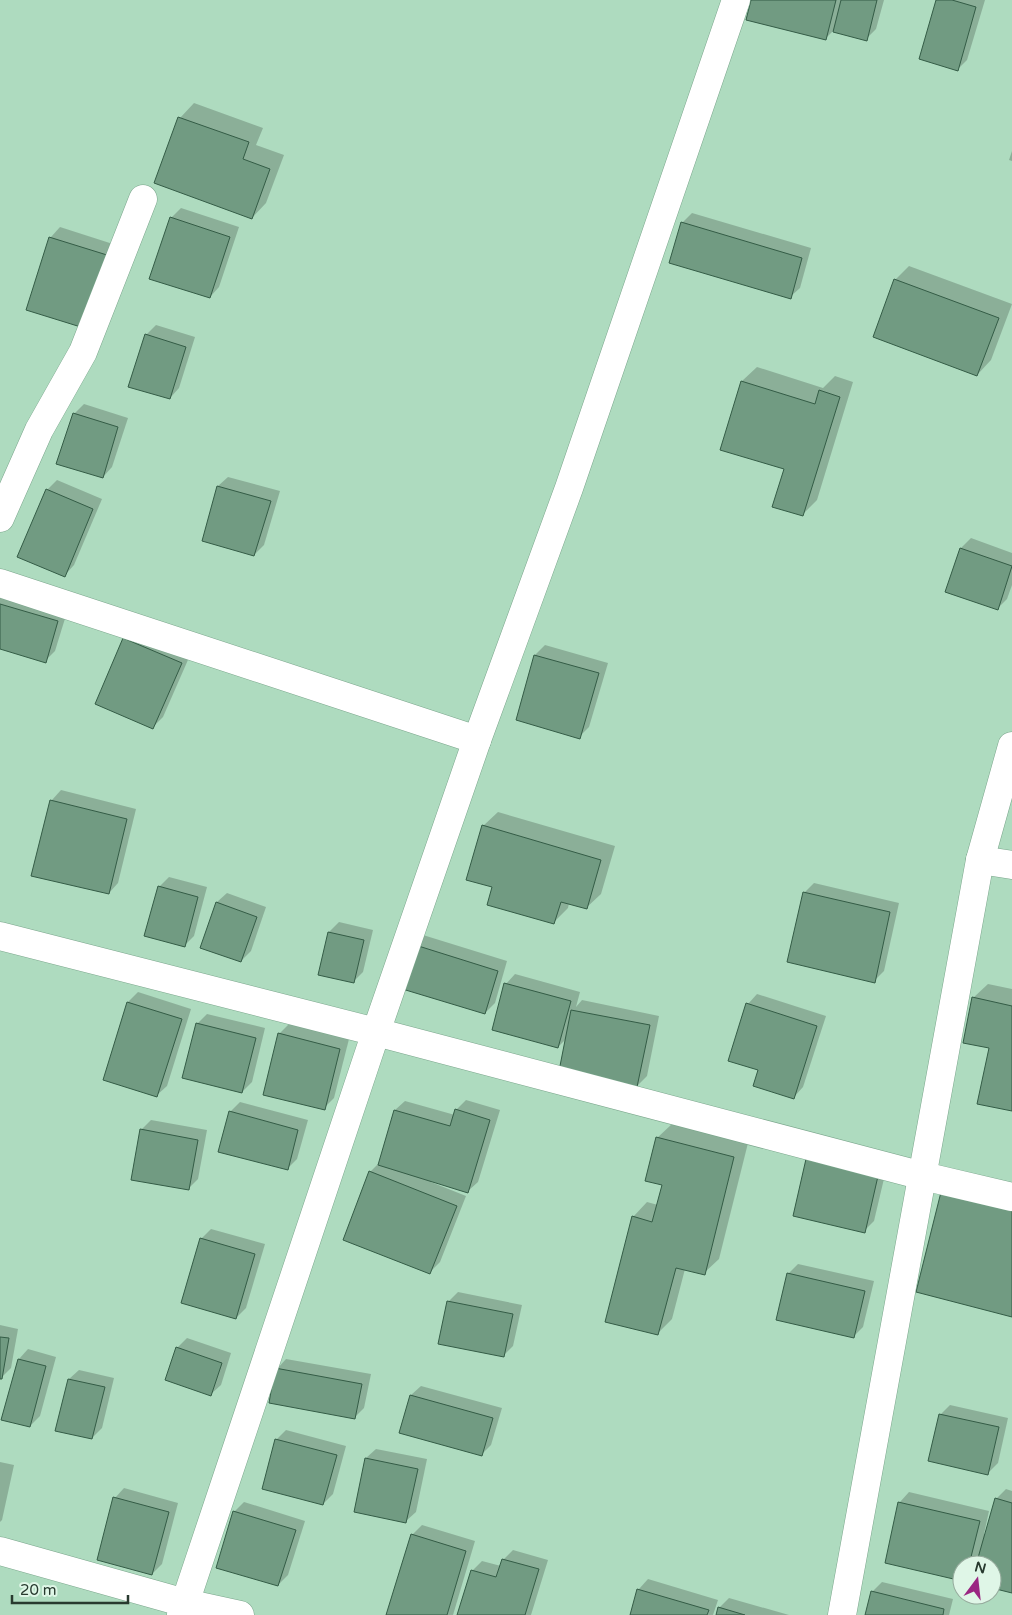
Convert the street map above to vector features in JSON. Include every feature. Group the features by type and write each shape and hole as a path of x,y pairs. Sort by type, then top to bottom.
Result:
{"street":[{"path":"183,1609 476,740 569,488 736,0"},
{"path":"0,518 39,430 82,352 143,199"},
{"path":"0,583 476,740"},
{"path":"842,1615 980,860 1012,746"},
{"path":"980,860 1012,864"},
{"path":"0,936 376,1032 923,1176 1012,1197"},
{"path":"0,1552 183,1609 240,1615"}],"building":[{"path":"751,0 836,0 826,40 746,20"},
{"path":"841,0 877,0 867,41 833,32"},
{"path":"936,0 952,0 976,7 958,71 919,59"},
{"path":"178,117 249,142 243,159 270,169 252,219 154,183"},
{"path":"170,217 230,237 210,298 149,279"},
{"path":"681,222 802,258 791,299 669,263"},
{"path":"49,237 107,255 84,328 26,310"},
{"path":"894,279 999,318 977,376 873,337"},
{"path":"145,334 186,347 170,399 128,387"},
{"path":"741,381 815,404 819,390 840,397 803,516 772,507 784,469 720,450"},
{"path":"73,413 118,427 103,478 56,464"},
{"path":"217,486 271,501 254,556 202,541"},
{"path":"46,489 93,509 65,577 17,557"},
{"path":"960,548 1012,566 998,610 945,592"},
{"path":"0,604 58,621 46,663 0,649"},
{"path":"123,638 182,663 153,729 95,704"},
{"path":"534,655 599,673 580,739 516,720"},
{"path":"50,800 127,819 109,894 31,876"},
{"path":"482,825 601,860 587,909 561,902 554,924 487,905 492,887 466,880"},
{"path":"158,886 198,897 185,947 144,936"},
{"path":"803,892 890,912 875,983 787,962"},
{"path":"216,902 257,917 241,962 200,948"},
{"path":"328,932 364,940 354,983 318,975"},
{"path":"412,944 498,971 485,1014 399,988"},
{"path":"504,983 571,1001 558,1048 492,1030"},
{"path":"972,997 1012,1006 1012,1111 977,1104 989,1048 963,1043"},
{"path":"127,1002 182,1019 157,1097 103,1080"},
{"path":"746,1003 817,1026 794,1099 753,1086 758,1070 728,1061"},
{"path":"571,1010 650,1025 637,1087 559,1071"},
{"path":"196,1023 256,1038 242,1093 182,1078"},
{"path":"278,1033 340,1049 325,1110 263,1095"},
{"path":"455,1109 490,1120 468,1193 378,1165 394,1110 450,1126"},
{"path":"229,1111 298,1130 288,1170 218,1152"},
{"path":"140,1129 198,1140 189,1190 131,1180"},
{"path":"656,1137 734,1157 705,1275 676,1268 658,1335 605,1322 632,1216 652,1222 662,1185 645,1181"},
{"path":"806,1159 878,1176 865,1233 793,1216"},
{"path":"369,1171 457,1206 430,1274 343,1240"},
{"path":"943,1184 1012,1202 1012,1317 916,1292"},
{"path":"200,1238 255,1254 236,1319 181,1303"},
{"path":"787,1273 865,1291 854,1338 776,1320"},
{"path":"447,1301 513,1314 504,1357 438,1344"},
{"path":"0,1337 9,1338 2,1379 0,1379"},
{"path":"176,1347 222,1363 211,1396 165,1380"},
{"path":"18,1359 46,1366 30,1427 1,1420"},
{"path":"275,1368 362,1384 355,1419 269,1403"},
{"path":"68,1379 105,1387 92,1439 55,1431"},
{"path":"410,1395 493,1418 482,1456 399,1433"},
{"path":"939,1414 999,1427 988,1475 928,1461"},
{"path":"275,1439 337,1455 323,1505 262,1489"},
{"path":"365,1458 418,1469 406,1523 354,1512"},
{"path":"113,1497 169,1512 152,1575 97,1560"},
{"path":"995,1498 1012,1503 1012,1593 1002,1590 1002,1555 979,1555"},
{"path":"898,1502 980,1521 972,1555 952,1555 952,1579 885,1563"},
{"path":"233,1511 296,1530 278,1586 216,1568"},
{"path":"411,1534 466,1551 447,1615 386,1615"},
{"path":"502,1559 539,1569 525,1615 457,1615 471,1570 496,1577"},
{"path":"637,1589 709,1610 707,1615 630,1615"},
{"path":"871,1591 944,1609 943,1615 865,1615"},
{"path":"718,1607 745,1615 716,1615"}]}
